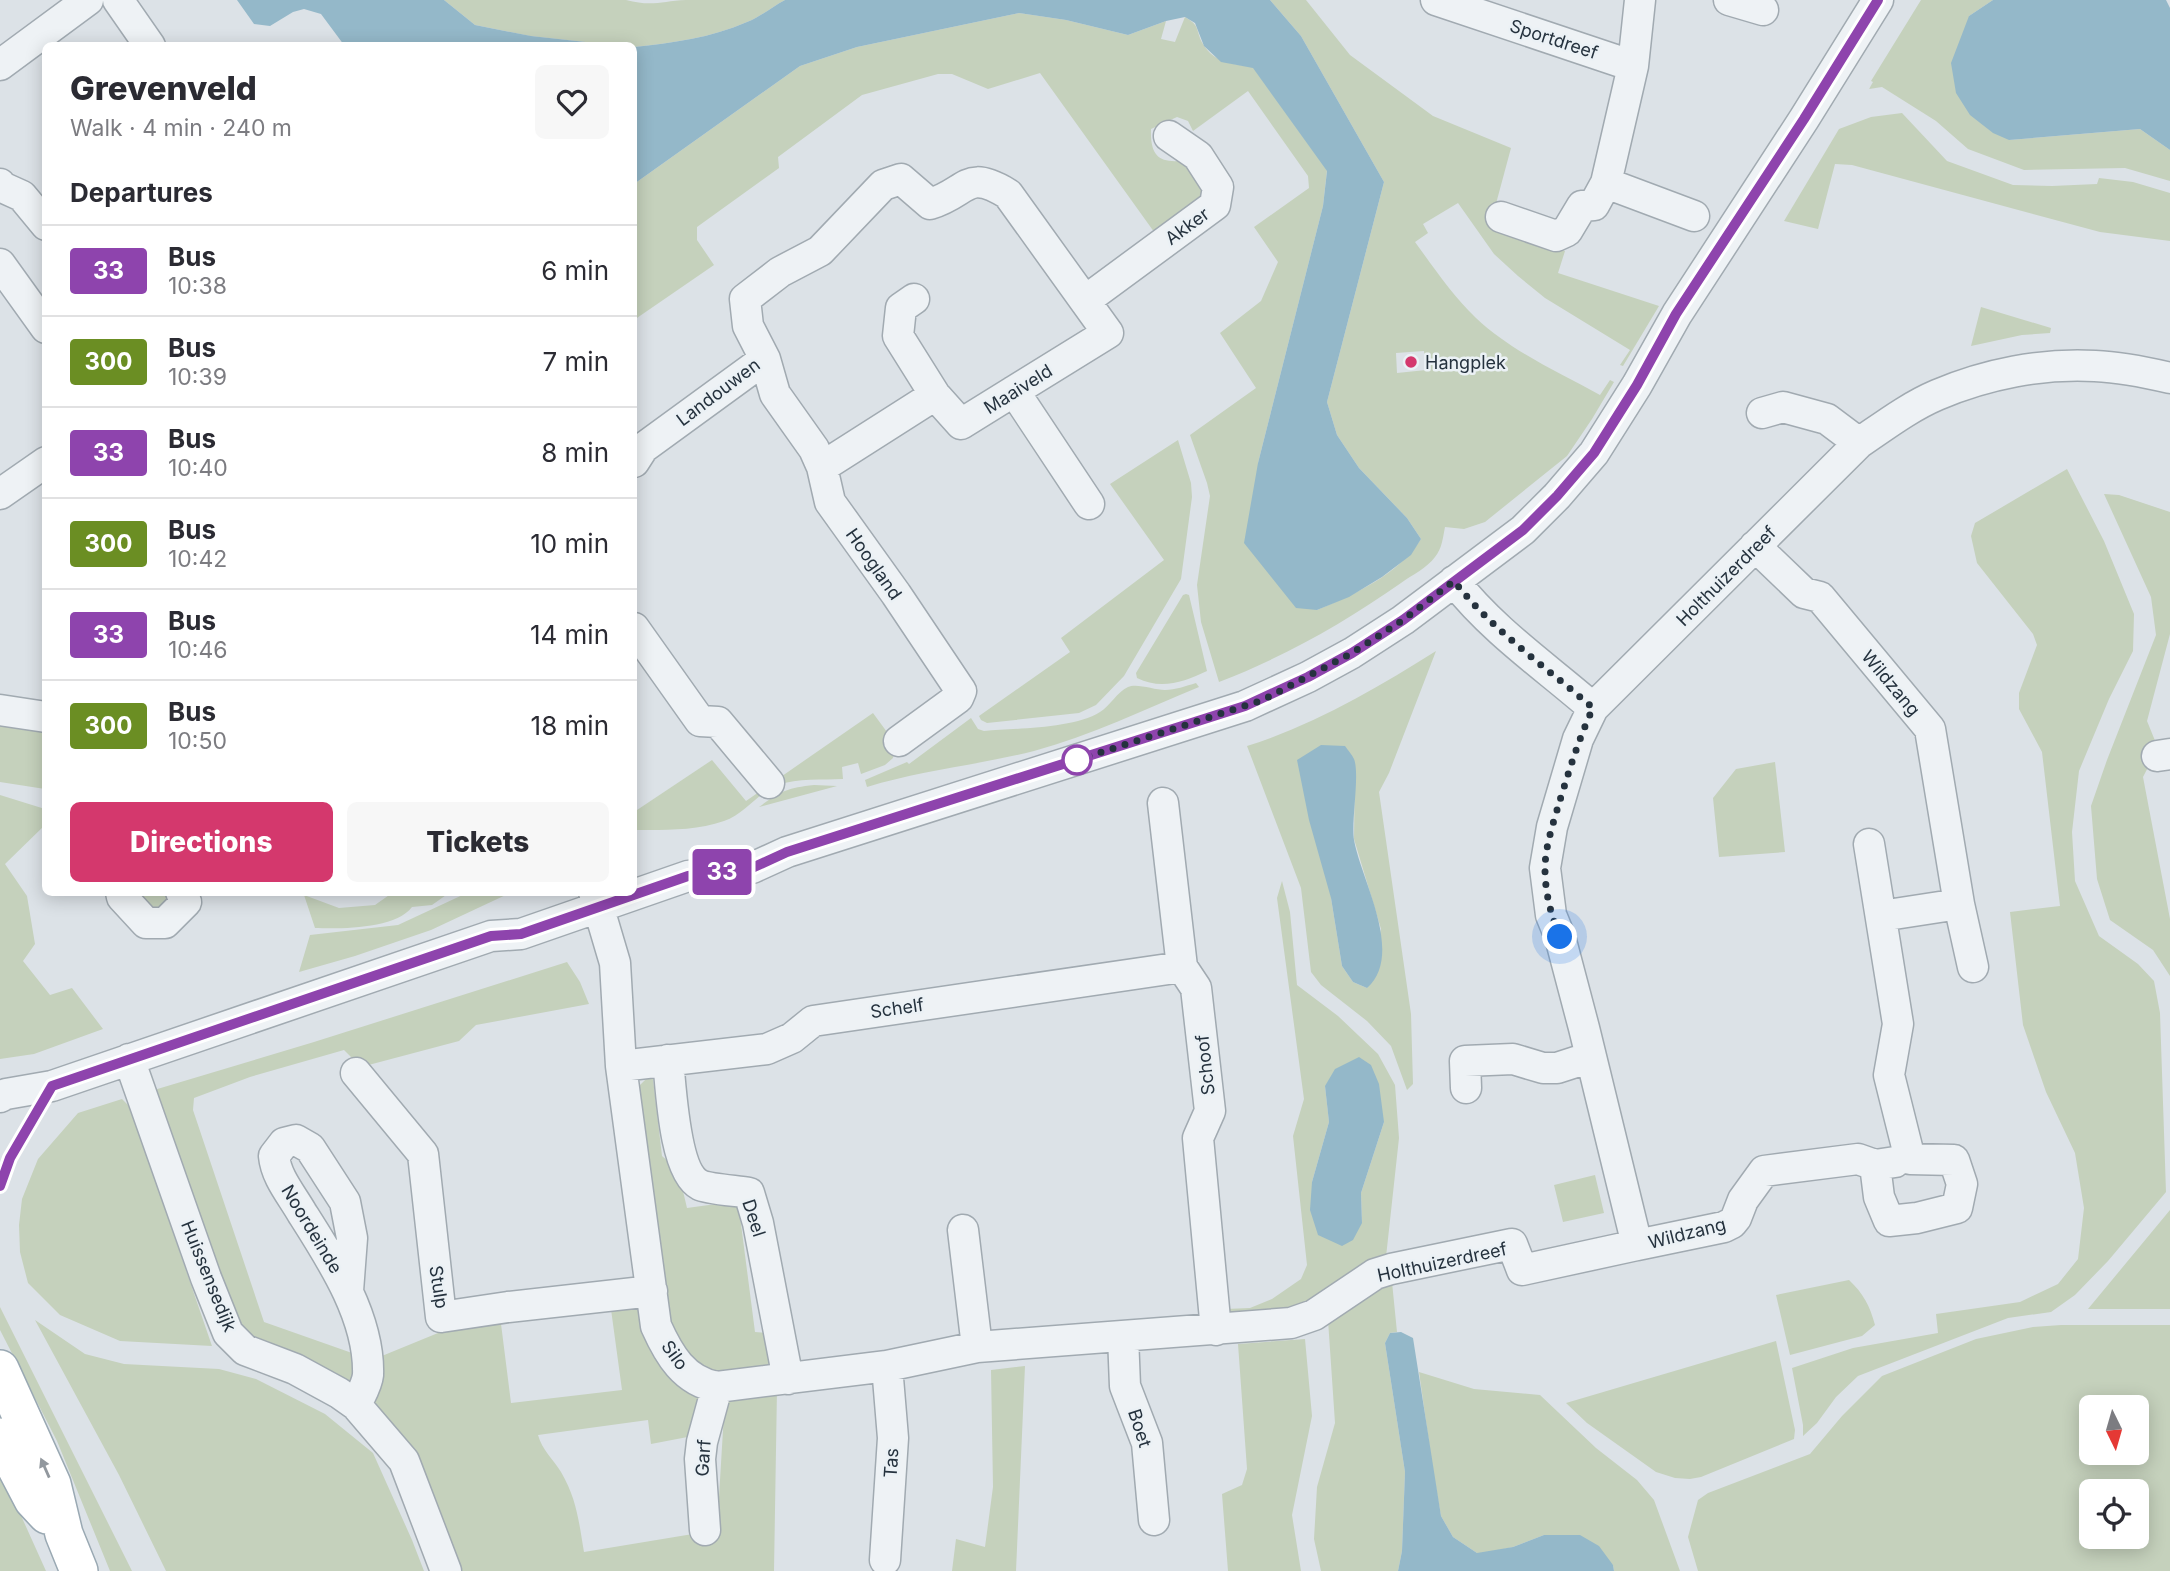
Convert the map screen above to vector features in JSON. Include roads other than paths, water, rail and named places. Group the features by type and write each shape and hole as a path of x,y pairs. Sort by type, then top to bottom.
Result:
{"main road":[{"path":"0,1369 52,1485 64,1534 79,1571"},
{"path":"0,1437 33,1500 64,1534"}],"street":[{"path":"0,65 88,0"},
{"path":"118,0 146,42"},
{"name":"Sportdreef","path":"1436,0 1633,65"},
{"path":"1498,0 1511,4 1514,0"},
{"path":"1501,217 1556,236 1567,231 1582,206 1594,205 1606,183 1633,65 1640,0"},
{"path":"1729,0 1763,10"},
{"path":"637,887 688,876 752,868 787,852 1263,700 1352,653 1403,620 1523,530 1594,453 1637,385 1676,314 1804,119 1878,0"},
{"name":"Akker","path":"1086,300 1216,205 1217,187 1198,156 1169,136"},
{"name":"Landouwen","path":"637,457 643,448 765,359 748,326 745,299 780,272 820,251 883,185 901,180 930,204 943,200 974,181 990,183 1008,194 1108,333"},
{"path":"1606,183 1694,216"},
{"path":"0,184 22,196 42,220"},
{"path":"2,272 42,323"},
{"name":"Maaiveld","path":"914,299 901,309 898,336 935,395 961,424 1108,333"},
{"name":"Hoogland","path":"765,359 775,394 814,449 822,467 830,502 961,691 958,698 899,740"},
{"name":"Holthuizerdreef","path":"1216,1330 1291,1323 1314,1315 1375,1274 1512,1244 1522,1270 1637,1245 1560,937 1551,915 1545,868 1552,827 1578,739 1593,708 1859,443 1891,421 1935,396 1974,380 2016,372 2066,366 2095,366 2132,369 2170,378"},
{"path":"1014,391 1089,504"},
{"path":"822,467 935,395"},
{"path":"1762,413 1783,407 1827,419 1859,443"},
{"path":"0,494 42,465"},
{"name":"Wildzang","path":"1755,546 1804,593 1820,597 1930,729 1959,904 1973,967"},
{"path":"1454,581 1472,605 1593,708"},
{"path":"637,632 700,721 718,722 769,783"},
{"path":"0,710 42,716"},
{"name":"Schoof","path":"1163,803 1182,967 1196,988 1206,1062 1210,1111 1198,1138 1216,1330"},
{"path":"1869,844 1898,1024 1889,1075 1910,1159"},
{"path":"637,873 684,857 722,852 787,852"},
{"path":"122,896 146,923 165,923 186,902 183,896"},
{"path":"0,1097 52,1086 491,936 521,934 591,897"},
{"name":"Silo","path":"591,897 615,963 621,1066 656,1326 666,1348 682,1371 704,1384 718,1387 887,1366 977,1347 1216,1330"},
{"path":"1881,916 1959,904"},
{"name":"Schelf","path":"621,1066 767,1049 792,1038 813,1021 1182,967"},
{"path":"1466,1088 1465,1061 1513,1059 1543,1068 1557,1068 1591,1057"},
{"name":"Huissensedijk","path":"129,1059 228,1333 245,1350 295,1369 356,1405 404,1461 446,1571"},
{"name":"Deel","path":"668,1060 677,1140 689,1174 700,1185 749,1193 758,1223 788,1379"},
{"name":"Stulp","path":"356,1073 423,1154 441,1317 652,1291"},
{"path":"0,1118 52,1086"},
{"name":"Wildzang","path":"1637,1245 1732,1223 1764,1171 1858,1159 1875,1165 1910,1159 1954,1160 1962,1184 1957,1208 1889,1222 1879,1197 1875,1165"},
{"path":"963,1230 977,1347"},
{"name":"Noordeinde","path":"348,1291 366,1346 368,1378 356,1405"},
{"name":"Boet","path":"1123,1336 1125,1386 1147,1443 1154,1520"},
{"name":"Tas","path":"885,1560 893,1438 887,1366"},
{"name":"Garf","path":"705,1530 700,1459 702,1442 718,1387"}],"water":[{"path":"237,0 444,0 475,25 531,36 586,42 342,42 321,14 304,9 293,12 270,26 254,24"},
{"path":"785,0 1270,0 1301,36 1384,182 1327,402 1337,435 1359,468 1407,518 1421,539 1411,555 1349,597 1317,610 1296,608 1244,543 1258,463 1323,206 1327,171 1253,68 1221,62 1204,46 1195,23 1185,17 1128,35 1066,20 1019,13 857,47 800,66 637,182 637,47 705,36 752,20"},
{"path":"1993,0 2166,0 2170,8 2170,150 2140,129 2009,140 1993,133 1970,115 1956,93 1951,63 1969,16"},
{"path":"1321,745 1345,746 1356,766 1354,840 1377,916 1382,956 1378,974 1367,988 1353,982 1342,966 1331,898 1309,820 1297,760"},
{"path":"1359,1057 1371,1065 1379,1084 1384,1122 1361,1193 1362,1223 1353,1240 1342,1246 1318,1235 1310,1210 1312,1182 1329,1122 1325,1086 1335,1069"},
{"path":"1401,1332 1413,1338 1441,1516 1453,1537 1477,1553 1513,1547 1544,1535 1580,1535 1599,1546 1613,1565 1614,1571 1398,1571 1402,1551 1405,1472 1385,1343 1390,1333"}],"place":[{"name":"Hangplek","path":"1411,362"}]}
